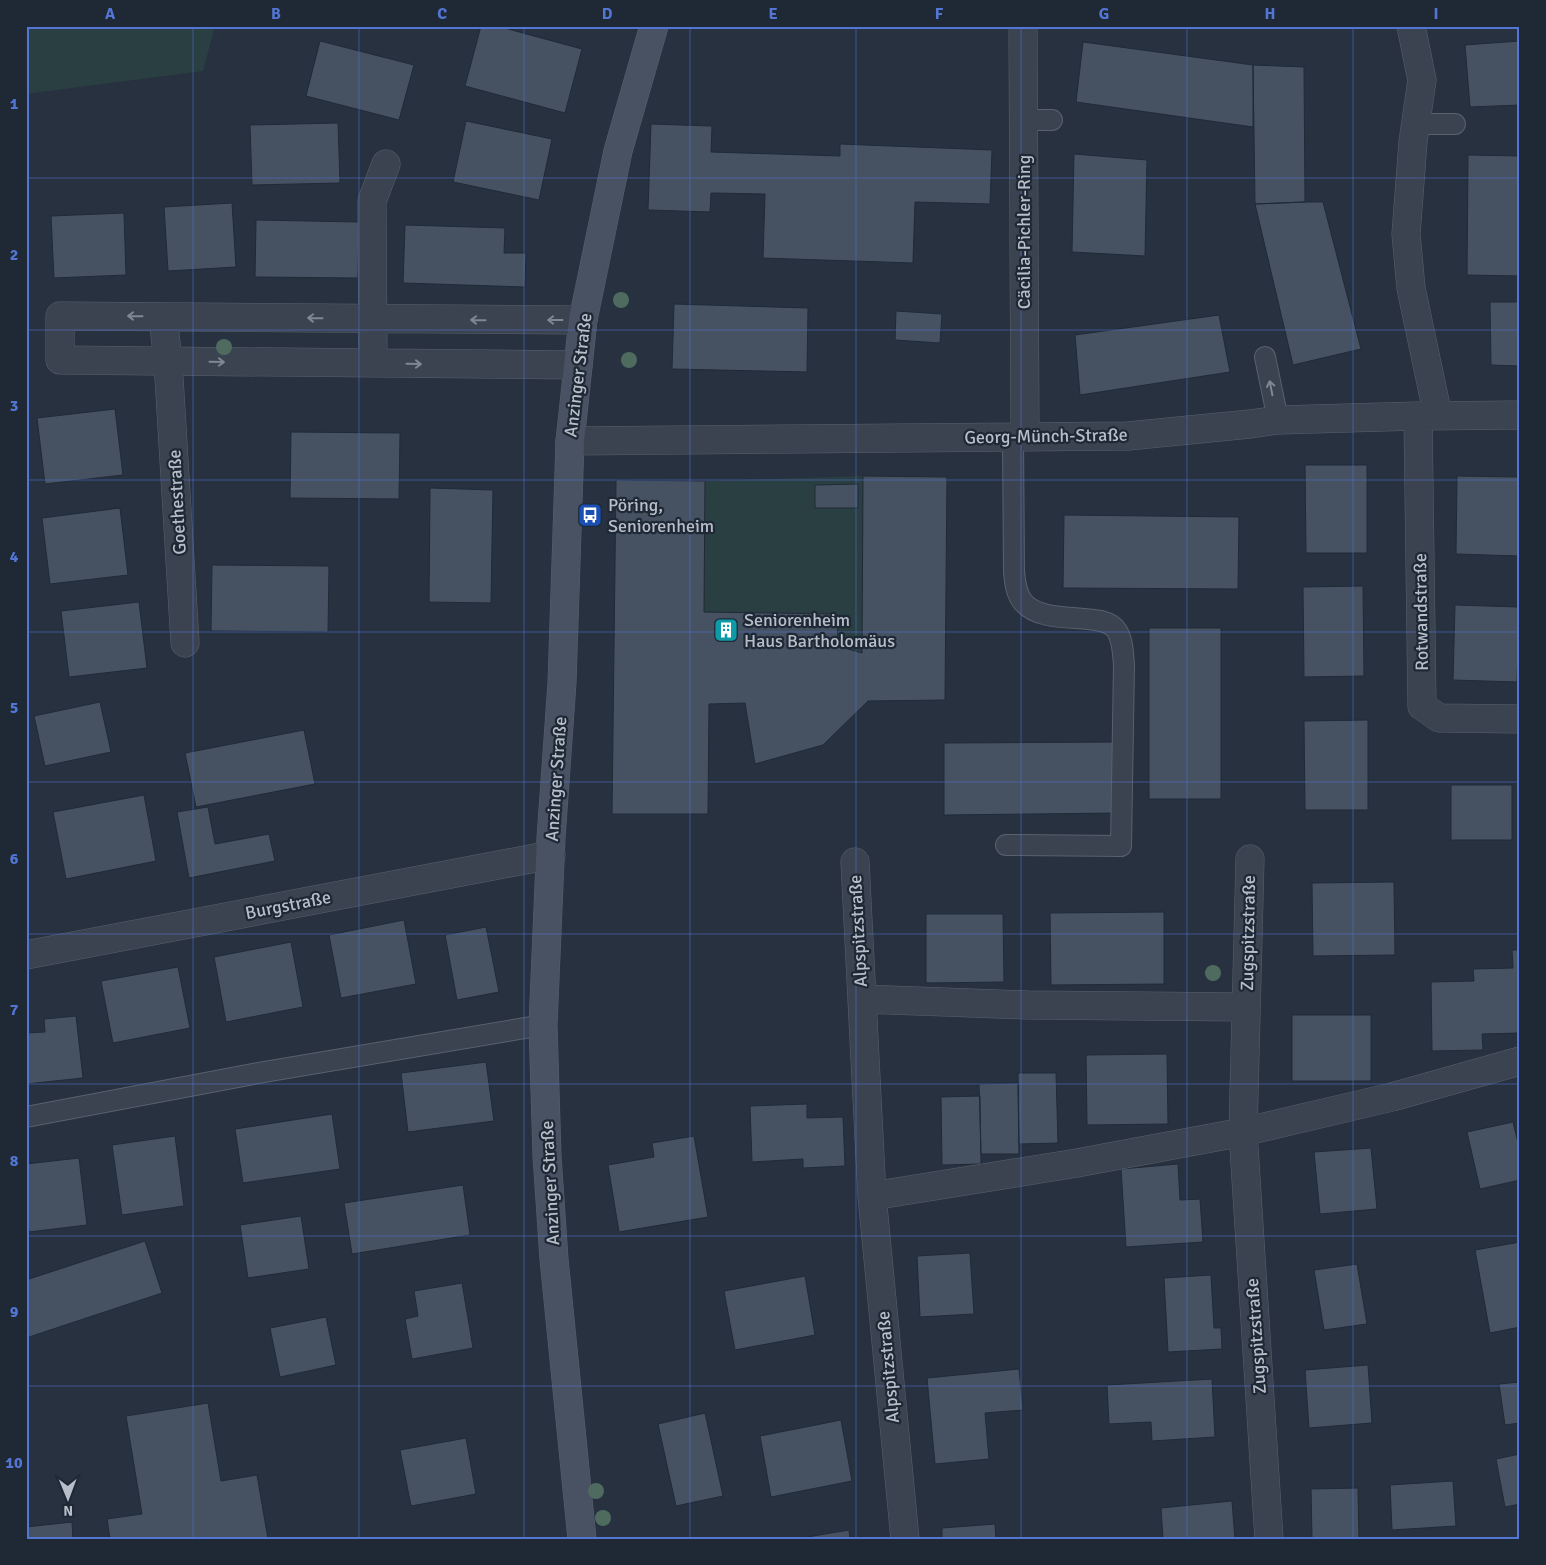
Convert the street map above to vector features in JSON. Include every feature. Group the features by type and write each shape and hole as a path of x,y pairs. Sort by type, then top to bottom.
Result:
{"street":[{"name":"Anzinger Straße","path":"582,1539 554,1259 546,1156 543,1025 562,683 570,441 583,320 618,151 654,26"},
{"name":"Cäcilia-Pichler-Ring","path":"1019,437 1023,26"},
{"path":"1411,26 1422,80 1412,142 1406,234 1411,288 1428,416"},
{"path":"373,363 372,201 386,164"},
{"path":"578,365 60,360 60,316 583,320"},
{"name":"Goethestraße","path":"162,317 168,361 185,643"},
{"name":"Georg-Münch-Straße","path":"570,441 1128,436 1278,420 1520,415"},
{"name":"Rotwandstraße","path":"1428,416 1422,706 1439,718 1520,719"},
{"name":"Burgstraße","path":"26,955 551,854"},
{"name":"Zugspitzstraße","path":"1250,859 1243,1132 1269,1539"},
{"name":"Alpspitzstraße","path":"855,862 872,1196 905,1539"},
{"name":"Alpspitzstraße","path":"862,999 1028,1006"},
{"name":"Zugspitzstraße","path":"1028,1006 1246,1007"},
{"path":"872,1196 1077,1163 1243,1132 1392,1097 1520,1061"}],"lane":[{"path":"1023,120 1052,120"},
{"path":"1415,124 1455,124"},
{"path":"1265,357 1278,420"},
{"path":"1006,846 1121,846 1124,665 1122,643 1116,629 1101,620 1050,616 1037,611 1023,602 1016,589 1014,572 1019,437"},
{"path":"26,1116 264,1072 543,1025"}],"green space":[{"path":"26,26 215,26 203,71 26,94"},
{"path":"863,476 862,653 838,646 837,614 704,612 705,481"}],"building":[{"path":"481,26 497,26 582,49 565,113 465,86"},
{"path":"320,41 414,65 399,120 306,96"},
{"path":"1520,41 1520,105 1470,107 1465,45"},
{"path":"1083,42 1253,65 1253,127 1076,102"},
{"path":"1253,65 1304,67 1305,202 1255,204"},
{"path":"466,121 552,139 539,200 453,182"},
{"path":"338,123 340,183 252,185 250,125"},
{"path":"651,124 712,126 711,152 840,156 840,144 992,150 990,204 915,202 913,263 763,258 765,194 711,193 710,212 648,210"},
{"path":"1074,154 1147,160 1145,256 1072,252"},
{"path":"1468,155 1520,156 1520,276 1467,275"},
{"path":"1323,202 1361,349 1293,365 1255,204"},
{"path":"232,203 236,267 168,271 164,207"},
{"path":"124,213 126,275 54,278 51,216"},
{"path":"256,220 359,222 358,278 255,277"},
{"path":"405,225 505,228 504,253 526,253 525,287 403,283"},
{"path":"1490,302 1520,302 1520,366 1491,365"},
{"path":"674,304 808,308 807,372 672,369"},
{"path":"896,311 942,314 940,343 895,340"},
{"path":"1219,315 1230,372 1080,395 1075,335"},
{"path":"115,409 123,475 45,484 37,418"},
{"path":"291,432 400,433 399,499 290,498"},
{"path":"1305,465 1367,465 1367,553 1306,553"},
{"name":"Seniorenheim Haus Bartholomäus","path":"863,476 947,477 945,700 868,701 823,745 755,764 745,703 709,704 708,814 612,814 616,480 705,481 704,612 837,614 838,646 862,653"},
{"path":"1457,476 1520,477 1520,556 1456,554"},
{"path":"858,484 858,508 815,508 815,485"},
{"path":"430,488 493,490 491,603 429,602"},
{"path":"120,508 128,575 50,584 42,518"},
{"path":"1064,515 1239,517 1238,589 1063,588"},
{"path":"212,565 329,566 328,632 211,631"},
{"path":"1363,586 1364,676 1304,677 1303,587"},
{"path":"139,602 147,668 69,677 61,611"},
{"path":"1455,605 1519,607 1517,682 1453,680"},
{"path":"1149,628 1221,628 1221,799 1149,799"},
{"path":"100,702 111,752 45,766 34,716"},
{"path":"1368,720 1368,810 1305,810 1304,721"},
{"path":"304,730 315,784 196,807 185,753"},
{"path":"1118,742 1119,813 944,815 944,743"},
{"path":"1451,785 1512,785 1512,840 1451,840"},
{"path":"144,795 156,861 66,879 53,812"},
{"path":"208,807 215,844 269,834 275,861 189,878 177,812"},
{"path":"1394,882 1395,955 1313,956 1312,883"},
{"path":"1164,912 1164,984 1051,985 1050,913"},
{"path":"926,914 1003,914 1004,982 926,983"},
{"path":"404,920 416,984 341,998 329,935"},
{"path":"486,927 499,992 457,1000 445,935"},
{"path":"291,942 303,1007 226,1022 214,957"},
{"path":"1512,950 1520,950 1520,1033 1482,1034 1483,1050 1432,1051 1431,982 1474,981 1473,969 1513,968"},
{"path":"178,967 190,1028 113,1043 101,981"},
{"path":"1292,1015 1371,1015 1371,1081 1292,1081"},
{"path":"76,1016 83,1078 26,1084 26,1033 45,1032 44,1019"},
{"path":"1167,1054 1168,1124 1087,1125 1086,1055"},
{"path":"486,1062 494,1121 408,1132 401,1073"},
{"path":"1018,1073 1056,1073 1058,1143 1019,1144"},
{"path":"1018,1083 1019,1154 981,1154 979,1084"},
{"path":"980,1096 981,1164 942,1165 941,1097"},
{"path":"807,1104 807,1118 843,1117 845,1166 803,1168 803,1159 752,1162 750,1106"},
{"path":"332,1114 340,1169 243,1183 235,1129"},
{"path":"1513,1122 1520,1151 1520,1180 1480,1189 1467,1132"},
{"path":"175,1136 184,1206 122,1215 112,1145"},
{"path":"694,1136 708,1217 619,1232 608,1165 654,1157 652,1143"},
{"path":"1371,1148 1377,1209 1320,1214 1314,1152"},
{"path":"79,1158 87,1225 29,1232 26,1212 26,1164"},
{"path":"1178,1164 1180,1200 1200,1199 1203,1242 1126,1247 1121,1169"},
{"path":"463,1185 470,1235 352,1254 344,1203"},
{"path":"301,1216 309,1269 248,1278 240,1225"},
{"path":"145,1241 162,1293 26,1338 26,1280"},
{"path":"1520,1242 1520,1327 1490,1333 1475,1250"},
{"path":"970,1253 974,1314 920,1317 917,1256"},
{"path":"1357,1264 1367,1324 1324,1330 1314,1270"},
{"path":"1211,1275 1214,1328 1221,1328 1222,1349 1168,1352 1164,1278"},
{"path":"805,1276 815,1335 735,1350 724,1291"},
{"path":"462,1283 473,1348 412,1359 405,1319 418,1316 414,1291"},
{"path":"326,1317 336,1365 280,1377 270,1328"},
{"path":"1368,1365 1372,1423 1309,1428 1305,1370"},
{"path":"1019,1369 1023,1410 985,1413 989,1459 935,1464 927,1378"},
{"path":"1212,1379 1215,1437 1152,1441 1151,1422 1109,1424 1107,1385"},
{"path":"1520,1382 1520,1423 1505,1425 1499,1384"},
{"path":"208,1403 221,1481 257,1475 268,1539 110,1539 107,1519 142,1514 126,1416"},
{"path":"705,1413 723,1496 676,1506 658,1424"},
{"path":"841,1420 852,1481 771,1497 760,1436"},
{"path":"466,1438 476,1494 411,1506 400,1450"},
{"path":"1520,1454 1520,1504 1505,1507 1496,1459"},
{"path":"1453,1481 1456,1526 1392,1530 1390,1485"},
{"path":"1358,1488 1359,1539 1312,1539 1311,1489"},
{"path":"1232,1501 1235,1539 1163,1539 1161,1508"},
{"path":"72,1522 73,1539 26,1539 26,1527"},
{"path":"995,1524 996,1539 942,1539 942,1528"},
{"path":"849,1530 850,1539 795,1539"}],"place":[{"name":"Pöring, Seniorenheim","path":"590,515"},
{"name":"Seniorenheim Haus Bartholomäus","path":"726,630"}]}
